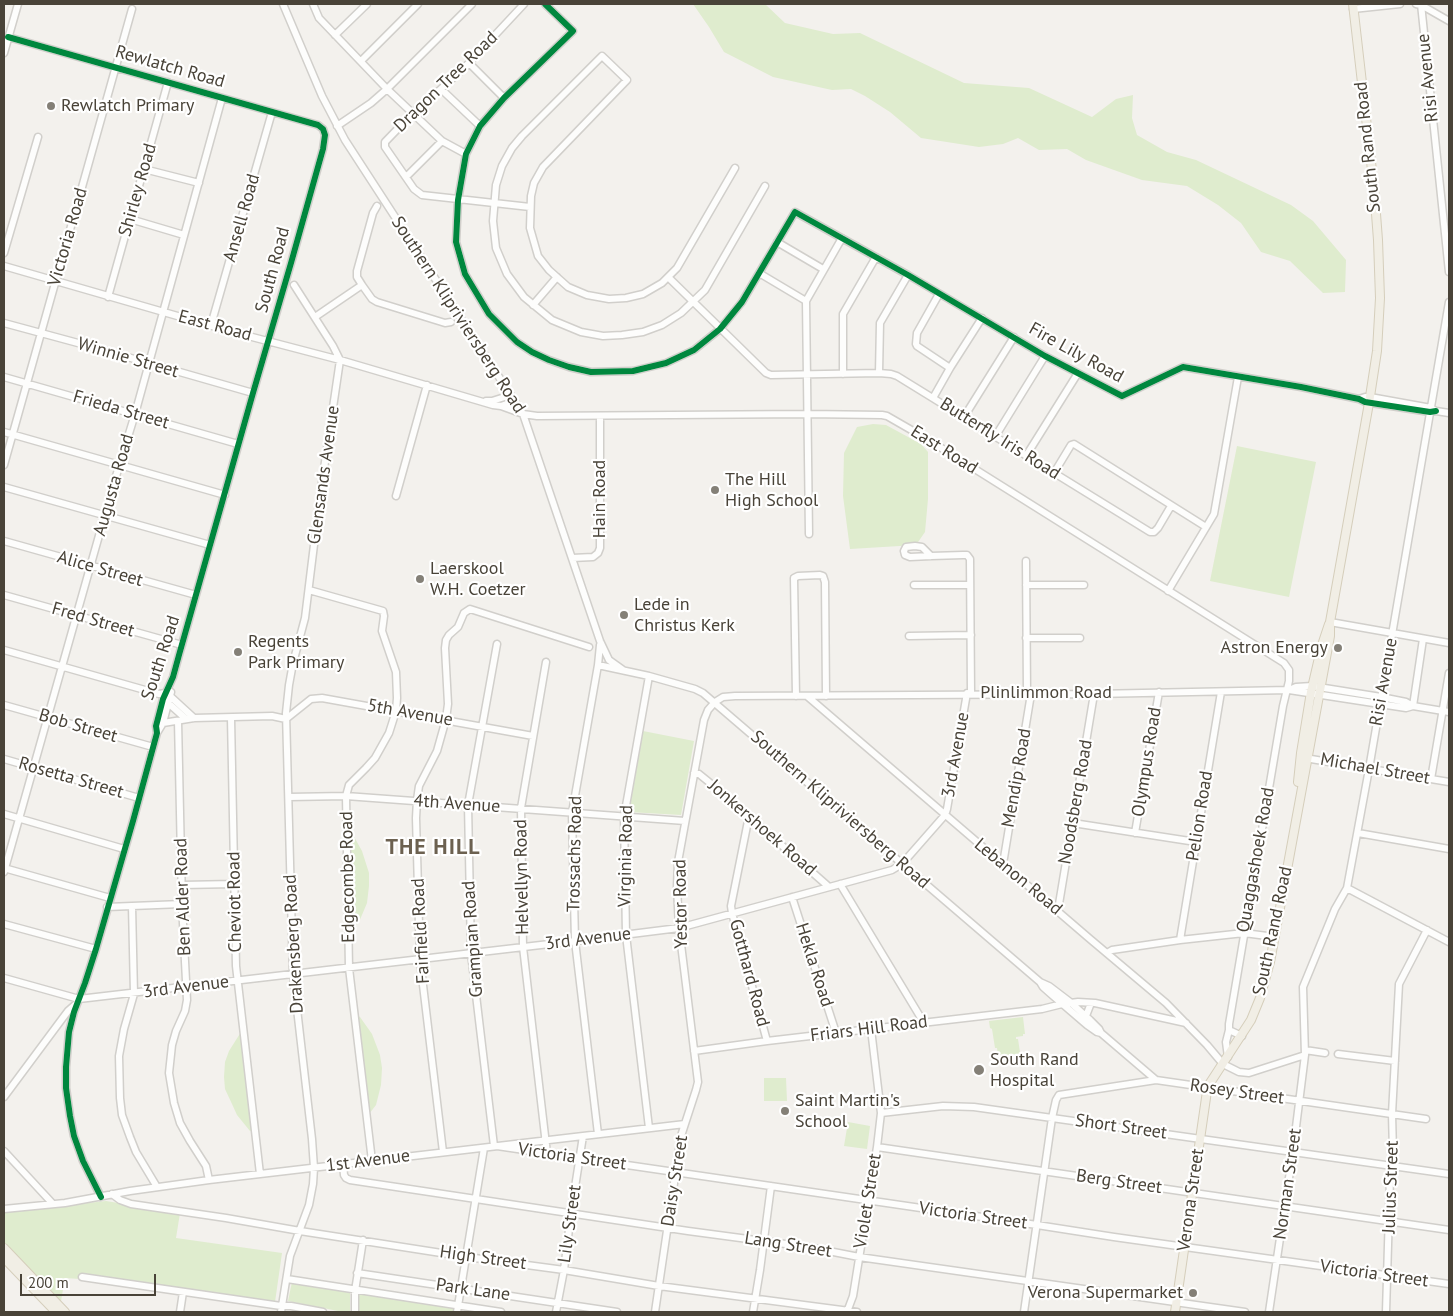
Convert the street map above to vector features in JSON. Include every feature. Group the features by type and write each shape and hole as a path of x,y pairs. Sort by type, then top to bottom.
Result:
{"main road":[{"name":"South Rand Road","path":"1304,757 1320,691 1330,636 1330,623 1351,502 1380,291 1374,188 1353,6"},
{"name":"South Rand Road","path":"1208,1088 1251,1020 1268,970 1295,821 1311,690 1324,636 1330,623"},
{"name":"Verona Street","path":"1175,1312 1208,1088"},
{"path":"4,1248 54,1309"},
{"path":"4,1258 54,1309 65,1312"}],"street":[{"path":"4,51 18,4"},
{"name":"Southern Klipriviersberg Road","path":"283,4 322,96 345,140 523,414 600,641 608,660 623,670"},
{"path":"313,4 319,18 387,89 442,141 466,154"},
{"path":"335,34 367,4"},
{"path":"361,61 418,4"},
{"path":"337,126 371,103 387,89 472,4"},
{"name":"Dragon Tree Road","path":"524,4 469,62 413,113 385,142 385,147 414,189 422,196 530,207"},
{"path":"545,4 572,31 504,98 480,126 466,154 458,200 456,242 465,274 489,314 517,342 532,352 556,363 591,372 633,371 666,363 694,350 721,329 742,302 777,242 823,269"},
{"path":"1353,6 1400,4"},
{"path":"1419,4 1449,21"},
{"name":"Risi Avenue","path":"1419,4 1449,272"},
{"name":"Victoria Road","path":"4,465 132,9"},
{"name":"Rewlatch Road","path":"8,37 318,125 322,128"},
{"path":"735,168 677,268 662,283 643,294 609,299 587,295 568,287 549,270 538,256 530,228 530,207 534,183 543,167 627,80 602,56 512,148 496,185 493,221 496,248 507,274 524,297 552,320 582,332 603,336 643,332 662,325 681,313 705,290 736,240 765,186"},
{"path":"469,62 504,98"},
{"name":"Shirley Road","path":"108,297 168,82"},
{"path":"441,89 480,126"},
{"name":"Augusta Road","path":"4,869 135,414 222,98"},
{"name":"Ansell Road","path":"211,325 272,112"},
{"name":"South Road","path":"157,733 156,726 173,677 322,150 325,135 322,128"},
{"path":"4,253 38,137"},
{"path":"406,178 442,141"},
{"path":"144,168 199,183"},
{"path":"377,206 373,213 357,271 357,277 362,286 372,299 377,302 445,323 451,322"},
{"name":"Fire Lily Road","path":"777,242 795,212 1014,336 1045,356 1122,396 1183,367 1449,413"},
{"path":"130,219 184,235"},
{"path":"809,534 806,301 842,238"},
{"path":"843,374 843,314 876,257"},
{"name":"East Road","path":"4,266 108,297 484,401 523,414 600,417 807,414 882,415 890,417 1284,663 1288,667 1288,690"},
{"path":"759,274 806,301"},
{"path":"879,374 880,323 908,275"},
{"path":"533,305 557,277"},
{"name":"Butterfly Iris Road","path":"668,277 771,376 891,374 1150,532 1154,532 1158,528 1171,506"},
{"path":"294,285 340,360"},
{"path":"315,317 362,286"},
{"path":"939,294 916,333 916,344 950,368"},
{"name":"Risi Avenue","path":"1305,1053 1303,987 1328,924 1347,888 1370,768 1449,302"},
{"path":"933,398 982,318"},
{"name":"Winnie Street","path":"4,323 253,393"},
{"path":"964,417 1014,336"},
{"path":"995,437 1045,356"},
{"name":"Glensands Avenue","path":"309,590 320,496 340,360"},
{"path":"1026,456 1078,373"},
{"name":"Frieda Street","path":"4,377 238,444"},
{"path":"1168,591 1214,514 1238,377"},
{"path":"498,398 502,382"},
{"path":"396,496 427,385"},
{"name":"East Road","path":"484,401 492,401 511,394"},
{"path":"501,406 515,401"},
{"name":"Hain Road","path":"572,558 594,556 600,548 600,417"},
{"path":"4,432 225,495"},
{"path":"1054,473 1071,445 1074,444 1206,527"},
{"path":"4,487 210,545"},
{"name":"Alice Street","path":"4,541 196,595"},
{"name":"3rd Avenue","path":"78,1002 186,986 471,954 679,928 892,870 902,864 945,815 969,693 971,635 970,563 967,556 930,556"},
{"name":"Mendip Road","path":"1001,862 1004,858 1029,694 1026,638 1026,561"},
{"path":"796,696 794,578 798,576 820,575 823,576 825,582 826,696"},
{"path":"1026,584 1084,585"},
{"path":"914,585 970,585"},
{"path":"163,723 194,718 274,717 288,715 289,685 305,618 309,590"},
{"name":"Edgecombe Road","path":"309,590 382,611 384,616 382,631 396,672 396,711 389,734 366,768 349,786 346,796 349,968 372,1161"},
{"name":"Fred Street","path":"4,595 182,645"},
{"name":"Fairfield Road","path":"443,1152 420,960 417,800 419,786 437,751 446,719 448,704 446,640 458,627 464,613 468,609 486,613 589,647"},
{"path":"1330,623 1449,643"},
{"path":"909,636 971,635"},
{"path":"1026,638 1080,638"},
{"path":"1413,706 1423,639"},
{"name":"Southern Klipriviersberg Road","path":"600,641 598,665 700,690 1040,982 1043,987 1068,1005 1094,1030 1101,1033 1156,1080"},
{"name":"Grampian Road","path":"496,1146 471,954 468,805 497,644"},
{"path":"4,650 165,697 194,718"},
{"name":"Helvellyn Road","path":"546,662 521,808 523,947 547,1153"},
{"name":"Trossachs Road","path":"598,665 572,813 575,941 598,1134"},
{"path":"1431,779 1446,711 1449,673"},
{"name":"Virginia Road","path":"648,676 624,816 626,935 649,1128"},
{"name":"Quaggashoek Road","path":"1228,1057 1226,1042 1230,1014 1288,690"},
{"name":"Plinlimmon Road","path":"715,702 728,696 969,693 1094,694 1311,690 1381,701 1408,703 1413,706 1446,711"},
{"name":"Olympus Road","path":"1135,832 1159,692"},
{"name":"Pelion Road","path":"1180,940 1221,692"},
{"name":"Noodsberg Road","path":"1058,910 1094,694"},
{"name":"Lebanon Road","path":"808,696 1172,1008 1223,1064"},
{"path":"165,697 186,719"},
{"name":"South Road","path":"102,1197 83,1161 74,1136 68,1100 66,1056 78,1002 96,949 157,733 163,723 165,697"},
{"name":"5th Avenue","path":"288,715 311,699 320,698 533,736"},
{"name":"Yestor Road","path":"694,1051 679,928 677,872 705,714 715,702"},
{"name":"Bob Street","path":"4,704 153,747"},
{"name":"Drakensberg Road","path":"281,1309 290,1256 308,1211 314,1168 293,974 288,797 288,715"},
{"path":"274,717 281,725 287,741"},
{"name":"Cheviot Road","path":"230,718 237,981 260,1174"},
{"name":"Ben Alder Road","path":"178,721 186,1005 172,1045 169,1073 174,1104 180,1123 206,1166 209,1180"},
{"name":"Michael Street","path":"1304,757 1449,782"},
{"name":"Rosetta Street","path":"4,758 139,798"},
{"name":"Jonkershoek Road","path":"694,773 699,774 829,887"},
{"name":"4th Avenue","path":"288,797 346,796 417,800 685,821"},
{"path":"4,814 124,849"},
{"name":"Gotthard Road","path":"748,816 733,896 732,914 767,1041"},
{"path":"1073,822 1196,842"},
{"path":"1358,833 1449,849"},
{"path":"4,869 110,898"},
{"path":"182,885 234,884"},
{"path":"840,884 924,1023"},
{"path":"1347,888 1449,942"},
{"name":"Hekla Road","path":"792,897 836,1033"},
{"path":"107,907 182,904"},
{"path":"132,906 134,994 119,1056 120,1098 122,1115 130,1137 141,1161 157,1187"},
{"path":"4,924 96,949"},
{"name":"Julius Street","path":"1386,1312 1393,1144 1392,1114 1399,984 1427,930"},
{"path":"1107,953 1112,950 1180,940 1244,933 1275,937"},
{"path":"4,978 78,1002 62,1019 4,1097"},
{"path":"1047,1007 1052,992"},
{"path":"1086,1016 1091,1004"},
{"name":"Friars Hill Road","path":"694,1051 1068,1005 1091,1004 1186,1023"},
{"name":"Southern Klipriviersberg Road","path":"1068,1005 1086,1016 1101,1033"},
{"path":"1163,1018 1172,1008"},
{"name":"Violet Street","path":"847,1312 853,1296 881,1113 871,1029"},
{"path":"1229,1030 1242,1036"},
{"name":"Daisy Street","path":"655,1312 681,1136 698,1084 694,1051"},
{"path":"1223,1064 1239,1072 1249,1072 1305,1053 1325,1053"},
{"name":"Norman Street","path":"1269,1312 1293,1151 1305,1053"},
{"path":"1338,1054 1395,1061"},
{"name":"Rosey Street","path":"1052,1118 1057,1096 1062,1093 1156,1080 1426,1119"},
{"name":"Short Street","path":"881,1113 951,1105 974,1107 1449,1174"},
{"path":"1024,1312 1052,1118"},
{"name":"1st Avenue","path":"4,1209 53,1204 209,1180 685,1124"},
{"name":"Lily Street","path":"556,1312 564,1270 583,1136"},
{"name":"Victoria Street","path":"496,1146 1449,1284"},
{"name":"Berg Street","path":"877,1147 1449,1230"},
{"path":"458,1309 484,1148"},
{"path":"4,1151 53,1204"},
{"name":"Lang Street","path":"343,1164 344,1175 350,1180 808,1247 859,1257 1245,1312"},
{"path":"753,1312 770,1186"},
{"name":"High Street","path":"112,1194 120,1200 131,1204 300,1231 755,1300 857,1312"},
{"path":"355,1312 355,1291 362,1240"},
{"name":"Park Lane","path":"357,1273 618,1312"},
{"path":"82,1277 281,1309 291,1306 323,1312"},
{"path":"286,1279 458,1309 501,1312"},
{"path":"180,1312 183,1292"}],"green space":[{"path":"693,4 765,4 785,23 833,34 860,33 964,83 1029,88 1092,117 1116,99 1133,95 1132,118 1137,135 1167,152 1196,160 1291,205 1313,221 1346,260 1345,292 1323,293 1290,261 1261,252 1241,223 1218,205 1187,186 1142,180 1086,160 1067,149 1039,150 1018,138 1003,144 979,147 921,138 890,112 851,89 832,90 773,77 724,52"},
{"path":"873,424 886,425 921,444 928,452 928,499 925,532 916,545 850,549 843,496 844,453 857,427"},
{"path":"1237,446 1316,462 1289,597 1210,581"},
{"path":"643,731 694,741 681,815 629,812"},
{"path":"349,830 362,851 369,873 367,903 359,922 352,930"},
{"path":"356,1015 360,1017 372,1034 380,1055 382,1068 381,1085 376,1105 369,1114"},
{"path":"1023,1017 1025,1034 1016,1037 1018,1039 1021,1059 1016,1060 1016,1063 996,1066 995,1056 998,1055 997,1048 995,1048 989,1021"},
{"path":"241,1032 253,1130 250,1131 237,1115 225,1089 225,1062 229,1051"},
{"path":"764,1078 786,1078 787,1101 764,1101"},
{"path":"848,1122 870,1126 867,1149 844,1146"},
{"path":"106,1201 180,1213 176,1238 282,1253 275,1302 82,1273 80,1279 65,1278 61,1301 4,1242 4,1212"},
{"path":"292,1282 350,1292 350,1312 288,1301"},
{"path":"357,1292 455,1307 453,1312 358,1312"}],"cycle path":[{"path":"545,4 573,31 504,98 480,126 466,154 458,200 456,242 465,274 489,314 517,342 549,360 591,372 633,371 666,363 694,350 720,329 742,302 795,212 908,275 1045,356 1122,396 1183,367 1301,387 1359,399 1365,402 1430,412 1436,411"},
{"path":"8,37 318,125 323,129 325,135 323,149 173,677 163,699 156,726 157,733 133,821 96,949 69,1032 66,1088 70,1116 74,1136 83,1161 101,1197"}],"place":[{"name":"Rewlatch Primary","path":"51,106"},
{"name":"The Hill High School","path":"715,490"},
{"name":"Laerskool W.H. Coetzer","path":"420,579"},
{"name":"Lede in Christus Kerk","path":"624,615"},
{"name":"Astron Energy","path":"1338,648"},
{"name":"Regents Park Primary","path":"238,652"},
{"name":"South Rand Hospital","path":"979,1070"},
{"name":"Saint Martin's School","path":"785,1111"},
{"name":"Verona Supermarket","path":"1193,1293"}],"district":[{"name":"THE HILL","path":"433,848"}]}
